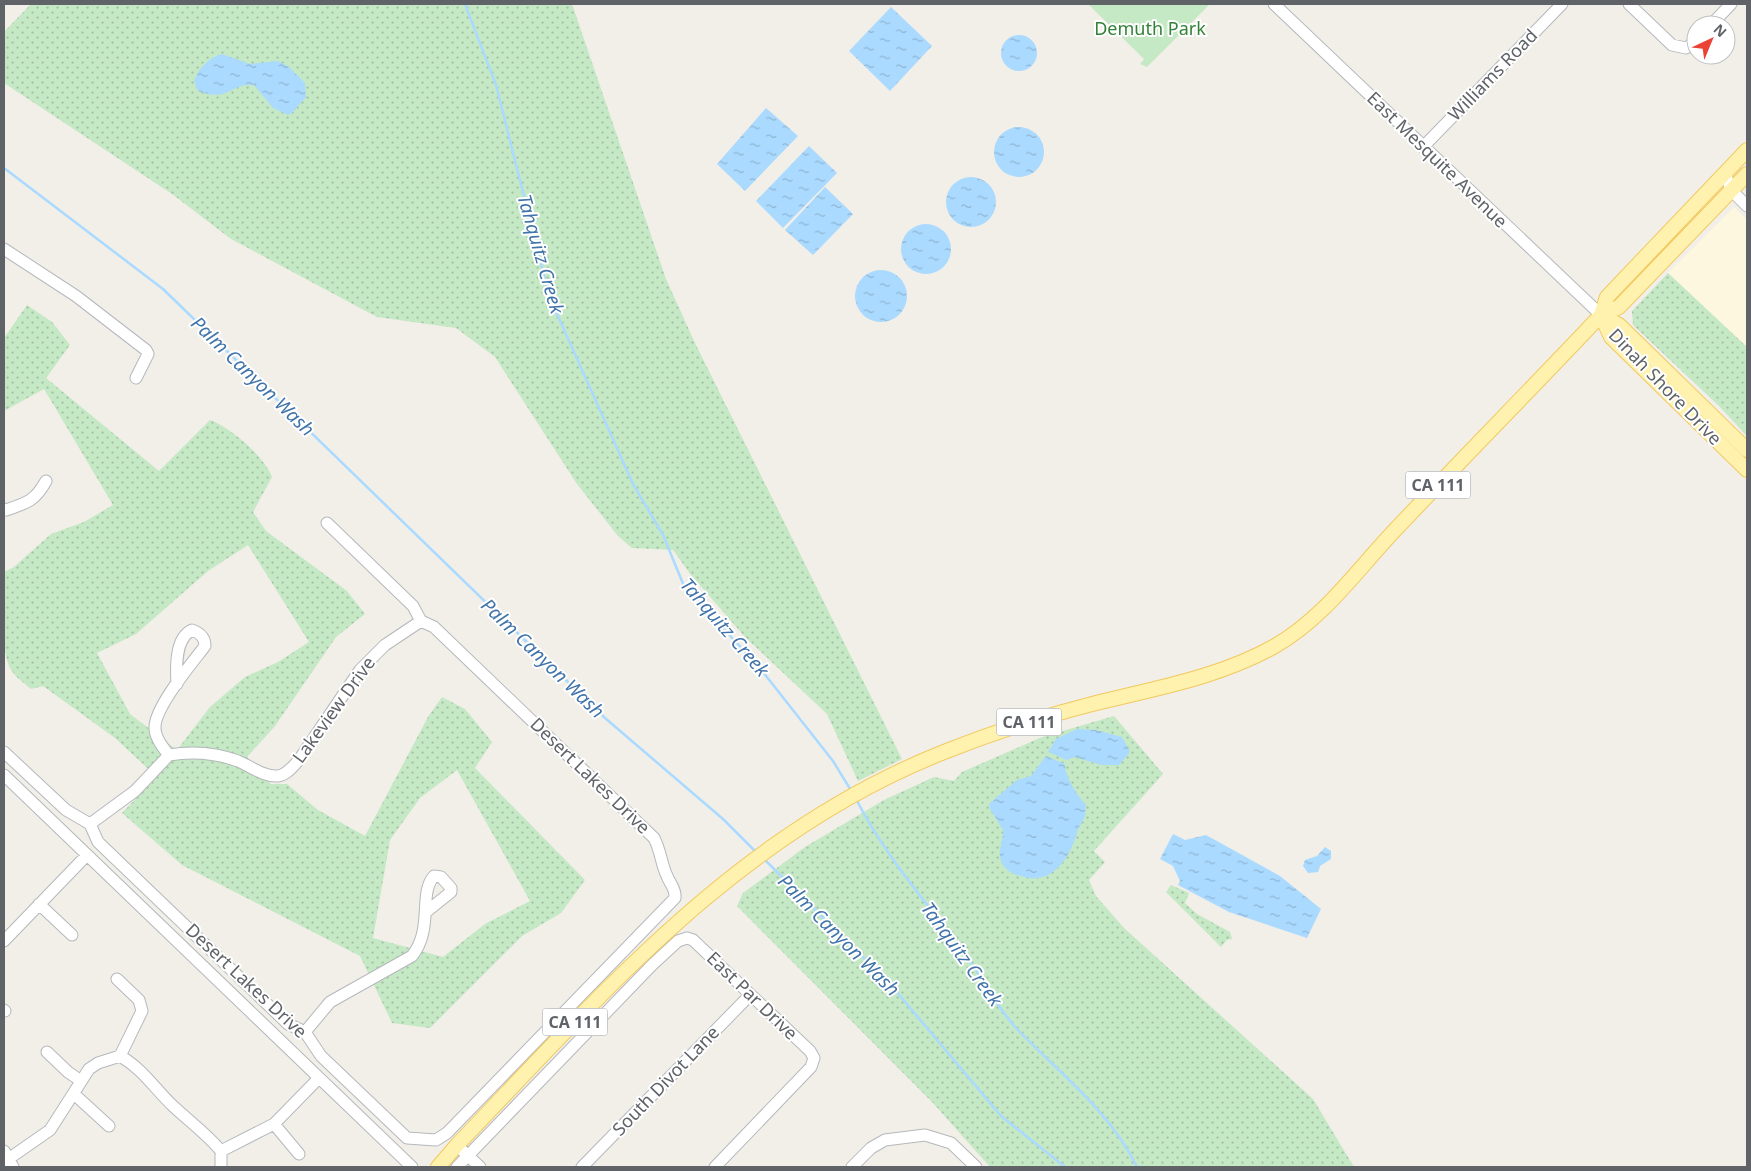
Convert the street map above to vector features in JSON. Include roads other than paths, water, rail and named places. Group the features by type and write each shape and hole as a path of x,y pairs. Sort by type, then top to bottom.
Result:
{"main road":[{"name":"CA 111","path":"438,1167 635,960 720,885 786,836 845,801 908,768 942,753 1045,717 1210,674 1277,645 1328,604 1392,532 1600,315 1607,297 1747,150"},
{"name":"CA 111","path":"1600,315 1619,307 1741,183"},
{"name":"Dinah Shore Drive","path":"1600,315 1619,325 1747,450"},
{"name":"Dinah Shore Drive","path":"1600,315 1611,337 1747,470"}],"street":[{"name":"East Mesquite Avenue","path":"1274,4 1600,315"},
{"path":"1286,4 1304,32"},
{"name":"Williams Road","path":"1424,147 1562,4"},
{"path":"1629,4 1672,45 1686,48"},
{"path":"1721,15 1731,4"},
{"path":"1725,173 1741,183 1747,206"},
{"path":"4,249 76,296 146,350 148,354 136,378"},
{"path":"4,509 26,504 38,496 46,481"},
{"name":"Desert Lakes Drive","path":"90,824 98,842 288,1024 305,1032 321,1056 406,1138 436,1140 447,1133 675,898 676,892 666,876 660,848 654,838 434,627 421,621 413,606 327,523"},
{"name":"Lakeview Drive","path":"169,755 202,752 238,761 268,775 278,776 287,772 299,760 360,670 385,646 421,621"},
{"path":"4,752 66,810 90,824 135,791 169,755 158,741 154,728 160,712 177,684"},
{"path":"4,775 412,1167"},
{"path":"4,941 87,855"},
{"path":"39,904 72,935"},
{"path":"305,1032 330,1002 412,956 421,945 426,912"},
{"name":"East Par Drive","path":"468,1155 652,966 678,941 687,938 694,940 810,1051 814,1058 811,1067 715,1167"},
{"path":"7,1160 50,1130 89,1069 98,1063 120,1056 142,1011 139,1000 117,979"},
{"name":"South Divot Lane","path":"582,1167 750,995"},
{"path":"47,1052 68,1072 81,1081"},
{"path":"120,1056 142,1071 172,1105 208,1135 221,1151 221,1167"},
{"path":"221,1151 274,1124 319,1078"},
{"path":"74,1094 84,1101 109,1126"},
{"path":"274,1124 298,1154"},
{"path":"852,1167 871,1148 885,1140 925,1135 950,1144 976,1167"},
{"path":"457,1145 480,1167"},
{"path":"457,1167 468,1155"}],"water":[{"path":"891,7 932,46 890,91 849,51"},
{"path":"1019,35 1031,41 1037,53 1031,65 1019,71 1007,65 1001,53 1007,41"},
{"path":"222,54 250,64 278,61 289,67 305,83 306,97 288,115 273,108 254,85 246,85 216,95 198,91 194,81 199,72 208,61"},
{"path":"766,108 798,136 745,191 717,164"},
{"path":"1024,127 1037,134 1043,142 1043,162 1037,170 1029,176 1014,177 1001,170 995,162 994,147 1001,134 1009,128"},
{"path":"809,146 837,173 783,228 756,201"},
{"path":"966,177 976,177 989,184 996,197 996,207 989,220 976,227 966,227 957,223 950,216 946,207 946,197 950,188 957,181"},
{"path":"825,187 853,214 813,255 785,230"},
{"path":"921,224 931,224 944,231 951,244 951,254 944,267 931,274 921,274 912,270 905,263 901,254 901,244 905,235 912,228"},
{"path":"881,270 891,272 899,278 905,286 907,296 905,306 899,314 891,320 881,322 871,320 863,314 857,306 855,296 857,286 863,278 871,272"},
{"path":"1077,729 1096,730 1122,737 1130,752 1119,765 1101,765 1075,757 1067,760 1048,752 1056,739"},
{"path":"1046,756 1065,764 1072,786 1086,805 1085,815 1070,851 1059,867 1044,877 1024,877 1009,871 1000,859 1003,830 989,804 1017,780 1031,776"},
{"path":"1173,834 1185,840 1206,835 1280,876 1321,909 1307,938 1229,912 1178,885 1180,881 1173,866 1160,859"},
{"path":"1325,847 1331,851 1331,859 1320,866 1318,872 1308,873 1303,866 1305,860 1317,856"}],"waterway":[{"name":"Tahquitz Creek","path":"465,4 496,85 549,296 633,484 663,535 684,586 759,667 833,761 852,792"},
{"name":"Palm Canyon Wash","path":"4,168 163,289 605,718 723,819 756,852"},
{"name":"Tahquitz Creek","path":"856,799 892,858 962,950 1008,1019 1098,1110 1113,1128 1137,1167"},
{"name":"Palm Canyon Wash","path":"764,859 890,984 1001,1116 1065,1167"}],"park label":[{"name":"Demuth Park","path":"1150,29"}]}
